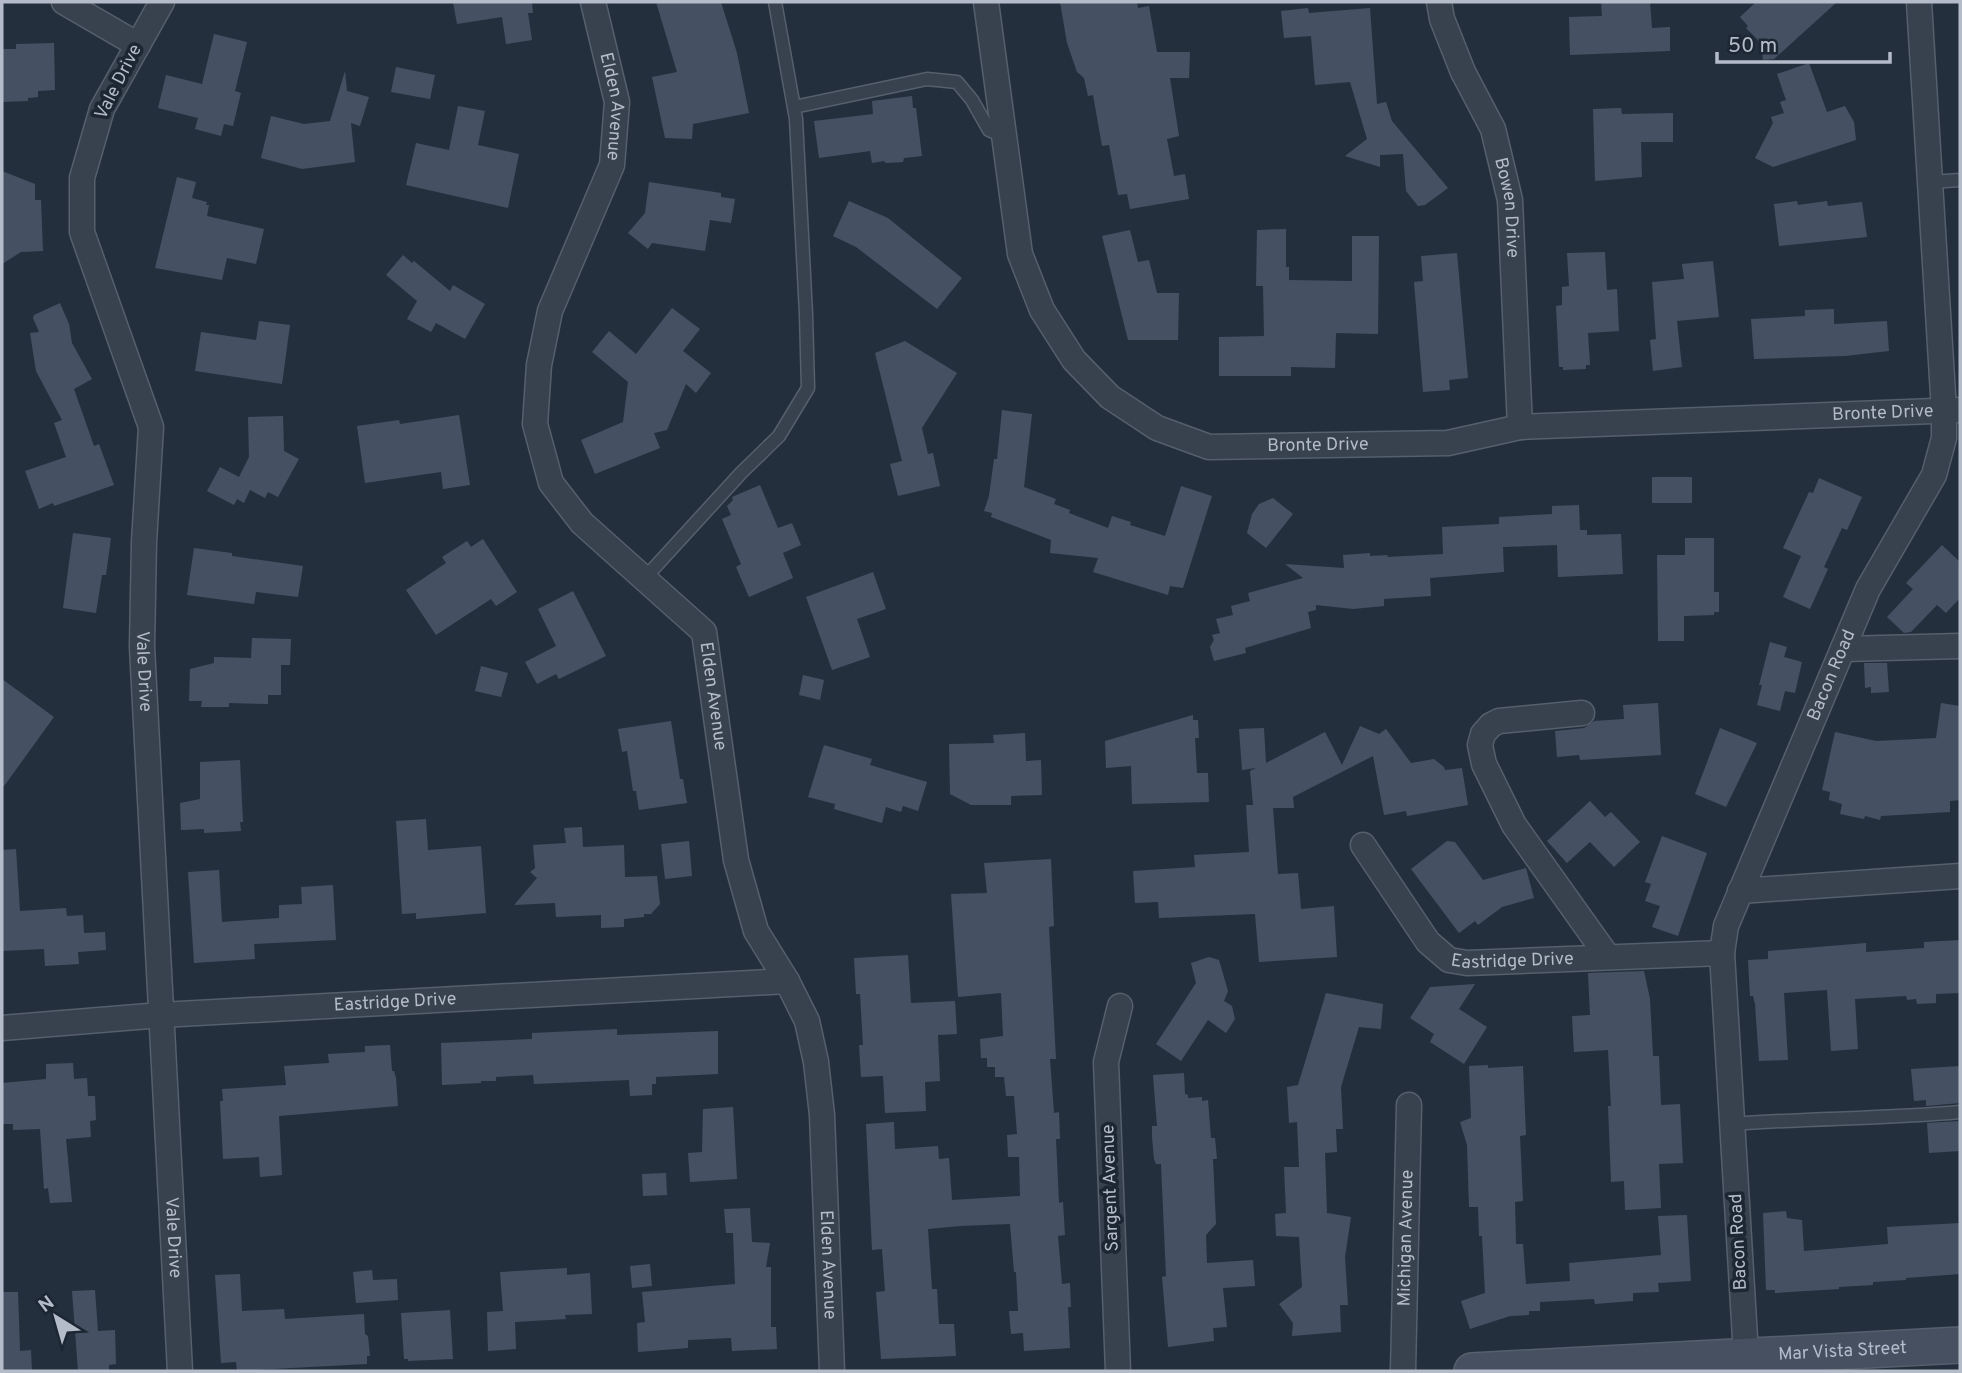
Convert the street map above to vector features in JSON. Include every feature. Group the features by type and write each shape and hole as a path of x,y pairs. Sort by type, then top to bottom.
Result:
{"street":[{"path":"64,2 138,45"},
{"name":"Vale Drive","path":"162,2 102,109 82,178 82,232 151,427 144,542 142,647 180,1371"},
{"name":"Elden Avenue","path":"593,2 617,102 612,164 550,312 539,365 536,424 551,483 582,523 704,632 736,860 756,931 787,981 807,1021 817,1062 823,1129 832,1371"},
{"name":"Bronte Drive","path":"986,2 1020,254 1042,310 1074,360 1101,388 1157,428 1209,447 1448,443 1520,427 1952,411"},
{"name":"Bowen Drive","path":"1439,2 1442,19 1463,72 1493,129 1510,200 1520,427"},
{"name":"Bacon Road","path":"1746,1355 1722,953 1726,926 1868,589 1934,475 1952,411 1930,182 1919,2"},
{"path":"1843,649 1960,646"},
{"path":"1582,713 1499,721 1483,734 1480,745 1485,764 1514,825 1608,957"},
{"name":"Eastridge Drive","path":"1363,845 1428,942 1449,960 1467,963 1722,953"},
{"path":"1740,891 1960,876"},
{"name":"Eastridge Drive","path":"2,1028 161,1015 787,981"},
{"name":"Sargent Avenue","path":"1118,1371 1106,1062 1120,1006"},
{"name":"Michigan Avenue","path":"1403,1371 1409,1105"},
{"name":"Mar Vista Street","path":"1472,1371 1746,1355 1791,1363 1960,1345"}],"lane":[{"path":"644,579 741,473 779,436 808,388 794,107 775,2"},
{"path":"794,107 927,79 957,82 972,100 989,130 996,134 1003,131"},
{"path":"1930,182 1960,180"},
{"path":"1732,1125 1960,1112"}],"building":[{"path":"453,2 532,2 533,13 528,13 532,40 506,44 502,17 457,24"},
{"path":"656,2 721,2 737,53 749,113 693,124 692,139 665,138 652,77 677,72"},
{"path":"1060,2 1137,2 1138,8 1149,6 1157,52 1190,52 1189,78 1170,78 1179,136 1167,139 1174,176 1185,174 1189,199 1130,209 1127,194 1118,195 1109,145 1102,146 1093,95 1088,96 1084,78 1077,72 1067,43"},
{"path":"1601,2 1650,2 1652,28 1670,27 1670,51 1570,55 1569,17 1602,16"},
{"path":"1756,2 1837,2 1774,59 1763,60 1761,43 1746,28 1748,26 1740,17"},
{"path":"1308,8 1309,13 1370,8 1377,104 1386,102 1392,121 1448,188 1425,205 1418,206 1406,191 1403,154 1380,155 1380,167 1345,156 1367,139 1350,82 1315,85 1311,36 1284,38 1281,11"},
{"path":"214,34 247,42 235,91 241,93 233,126 224,124 221,136 195,129 198,118 158,108 166,75 202,84"},
{"path":"54,43 55,90 38,91 38,97 28,98 28,101 2,102 2,49 16,49 16,44"},
{"path":"1809,63 1827,112 1845,106 1854,122 1856,140 1773,167 1755,158 1773,123 1771,117 1784,113 1780,102 1786,100 1777,74"},
{"path":"396,67 435,75 430,99 391,92"},
{"path":"345,71 347,91 369,97 360,126 351,123 355,162 302,169 261,158 271,116 304,124 330,121"},
{"path":"912,96 922,156 904,158 903,162 886,163 872,163 870,151 819,158 814,121 873,114 872,101"},
{"path":"458,106 485,111 478,145 519,154 508,208 406,185 416,143 449,150"},
{"path":"1621,108 1622,114 1673,113 1673,142 1641,142 1642,177 1595,181 1593,109"},
{"path":"2,171 35,184 35,200 41,200 43,251 21,252 2,264"},
{"path":"177,177 196,182 192,198 207,202 207,216 264,229 256,264 227,258 222,280 155,268"},
{"path":"649,182 721,193 721,197 735,199 731,223 710,220 705,251 652,243 648,249 628,233 645,213"},
{"path":"849,201 888,218 962,278 937,309 856,247 833,236"},
{"path":"1797,201 1798,205 1827,201 1828,206 1862,202 1867,237 1779,246 1774,204"},
{"path":"1286,229 1286,267 1289,267 1289,280 1352,281 1352,236 1379,236 1378,334 1336,333 1335,368 1291,367 1291,376 1219,376 1219,337 1264,336 1263,286 1256,286 1257,230"},
{"path":"1130,230 1138,262 1149,260 1157,293 1179,293 1178,340 1128,340 1102,236"},
{"path":"1605,252 1607,290 1617,289 1619,331 1588,333 1590,365 1586,365 1586,369 1563,370 1563,367 1559,367 1556,306 1562,305 1562,287 1569,286 1567,253"},
{"path":"1457,253 1468,378 1449,380 1450,390 1423,392 1414,282 1423,281 1421,256"},
{"path":"403,255 450,291 453,285 485,304 465,339 436,323 431,332 407,319 417,301 386,275"},
{"path":"1713,261 1719,317 1677,321 1682,367 1653,371 1650,340 1656,339 1652,282 1684,279 1682,264"},
{"path":"60,303 69,324 72,343 92,379 74,389 94,446 99,444 114,485 39,509 25,471 66,457 54,423 62,420 36,371 30,333 39,332 34,315"},
{"path":"672,308 700,329 683,351 711,373 696,393 686,384 667,430 654,433 660,448 595,474 581,440 623,422 628,382 592,352 609,331 636,354"},
{"path":"1834,309 1834,324 1887,321 1889,351 1845,356 1754,359 1751,319 1805,316 1805,310"},
{"path":"259,321 290,325 282,384 195,371 201,332 256,340"},
{"path":"905,341 957,373 922,428 928,454 933,453 940,486 898,496 890,464 902,461 875,353"},
{"path":"1002,410 1032,414 1024,487 1056,499 1054,504 1070,510 1069,513 1108,528 1112,516 1165,536 1181,486 1212,496 1183,588 1170,586 1168,595 1093,572 1098,558 1050,553 1051,540 991,517 992,513 984,511 994,459 997,459"},
{"path":"459,415 470,485 443,489 441,472 365,483 357,426 399,420 400,424"},
{"path":"283,416 284,451 299,459 278,497 268,492 265,498 250,490 244,503 237,499 234,505 207,491 220,467 239,477 249,457 248,417"},
{"path":"1652,477 1692,477 1692,503 1652,503"},
{"path":"1819,478 1862,497 1847,530 1842,528 1824,567 1828,569 1810,609 1783,597 1801,556 1783,548 1809,492 1813,493"},
{"path":"760,485 778,528 792,523 801,545 783,553 793,578 749,597 736,567 741,564 722,519 731,515 727,506 733,500 732,497"},
{"path":"1273,498 1293,514 1266,548 1247,533 1252,514 1259,504"},
{"path":"1579,505 1580,530 1587,530 1587,535 1621,534 1623,574 1558,577 1557,545 1503,547 1504,572 1430,578 1431,596 1384,599 1384,606 1353,609 1316,605 1316,610 1308,612 1311,628 1245,648 1246,653 1214,661 1210,647 1214,640 1212,635 1220,633 1216,619 1233,615 1231,606 1250,601 1248,593 1303,578 1285,564 1344,568 1343,555 1370,553 1370,556 1388,555 1387,557 1443,554 1442,527 1499,524 1499,517 1552,514 1552,506"},
{"path":"73,533 111,538 106,575 102,575 96,613 63,608"},
{"path":"1685,538 1714,538 1714,592 1719,592 1719,612 1714,612 1714,615 1684,616 1684,641 1658,641 1657,555 1685,555"},
{"path":"483,539 517,592 496,606 491,599 436,635 406,590 446,563 442,557 467,541 471,547"},
{"path":"1942,545 1960,562 1960,598 1946,613 1937,605 1911,632 1904,633 1887,617 1913,589 1906,583"},
{"path":"194,548 303,566 298,597 256,592 254,604 187,595"},
{"path":"873,572 886,609 857,619 870,657 832,670 806,597"},
{"path":"573,591 606,656 559,679 556,674 537,684 525,662 556,646 538,609"},
{"path":"252,638 291,639 290,665 281,665 281,695 268,695 268,704 229,703 229,707 201,707 202,701 189,701 190,669 214,663 214,657 251,658"},
{"path":"1770,642 1787,647 1784,657 1802,662 1795,693 1785,691 1780,711 1757,705"},
{"path":"1864,663 1887,663 1889,692 1871,693 1871,687 1865,688"},
{"path":"481,666 508,673 501,697 475,691"},
{"path":"803,675 824,680 820,700 799,695"},
{"path":"2,679 54,717 2,789"},
{"path":"1658,703 1661,755 1580,760 1579,755 1557,757 1555,731 1584,728 1594,721 1624,719 1623,705"},
{"path":"1941,703 1960,706 1960,800 1950,801 1950,812 1881,816 1880,820 1840,814 1842,804 1829,800 1830,792 1822,790 1835,732 1876,741 1936,738"},
{"path":"1193,715 1193,720 1198,720 1199,738 1195,738 1197,773 1208,773 1209,802 1132,804 1131,766 1106,768 1105,741"},
{"path":"671,721 680,779 683,779 687,803 639,810 627,751 622,752 618,729"},
{"path":"1360,726 1379,734 1386,729 1411,763 1434,759 1445,770 1462,768 1468,805 1407,816 1406,811 1384,815 1373,756 1293,797 1294,808 1273,808 1278,874 1298,873 1301,909 1334,906 1337,957 1259,962 1255,914 1159,918 1158,902 1135,903 1133,871 1195,867 1194,855 1249,852 1246,805 1253,805 1250,771 1256,768 1242,770 1239,729 1264,728 1266,763 1325,732 1342,765"},
{"path":"1720,728 1757,743 1726,807 1695,794"},
{"path":"1025,733 1026,761 1041,760 1042,795 1011,796 1011,805 971,805 950,794 949,744 994,743 993,735"},
{"path":"824,745 872,759 870,765 927,782 918,811 903,806 901,812 886,807 882,823 834,809 835,804 808,797"},
{"path":"240,760 243,822 240,822 241,831 204,833 204,829 181,830 180,803 200,799 200,762"},
{"path":"1590,801 1605,817 1611,812 1640,842 1614,867 1590,842 1567,863 1547,841"},
{"path":"426,819 428,850 481,846 486,913 416,919 416,913 402,914 396,821"},
{"path":"582,827 583,847 624,845 625,877 657,876 660,904 651,914 624,919 624,927 601,928 601,915 556,917 555,903 514,905 537,878 530,872 535,868 533,845 566,843 564,828"},
{"path":"1662,836 1707,853 1678,936 1652,927 1660,906 1645,901 1651,884 1645,882"},
{"path":"689,841 692,876 665,879 661,844"},
{"path":"1447,841 1455,842 1483,880 1526,868 1534,898 1502,907 1478,925 1475,921 1459,933 1411,869"},
{"path":"16,849 20,911 66,908 67,916 83,915 84,933 105,932 106,950 78,952 79,964 45,966 44,949 2,951 2,850"},
{"path":"1051,859 1054,926 1049,927 1056,1059 1050,1059 1054,1113 1059,1112 1060,1139 1056,1139 1059,1203 1063,1202 1065,1235 1058,1236 1062,1284 1070,1283 1070,1348 1024,1351 1023,1333 1011,1334 1009,1311 1018,1311 1010,1224 960,1226 928,1229 932,1289 937,1289 939,1324 954,1324 956,1356 881,1359 876,1292 885,1291 882,1249 872,1250 866,1124 894,1122 895,1149 938,1146 939,1159 949,1158 952,1200 1020,1196 1019,1157 1008,1157 1007,1135 1017,1134 1014,1096 1006,1096 1004,1077 995,1077 995,1067 987,1067 987,1058 981,1058 980,1039 1003,1036 1001,993 958,997 951,894 987,893 984,863"},
{"path":"219,870 222,922 279,918 279,905 302,904 301,887 333,885 336,940 254,944 255,959 194,963 188,872"},
{"path":"1960,940 1960,993 1936,994 1936,1003 1917,1004 1916,999 1907,1000 1906,996 1855,999 1858,1049 1831,1051 1827,990 1784,993 1788,1060 1759,1061 1755,1004 1753,996 1750,996 1748,960 1768,959 1768,951 1866,943 1866,952 1924,948 1924,942"},
{"path":"908,955 911,1003 955,1001 957,1034 938,1035 940,1081 925,1082 926,1111 885,1113 883,1076 861,1077 859,1045 863,1045 860,994 856,994 854,958"},
{"path":"1209,957 1219,960 1228,991 1224,1001 1232,1006 1235,1019 1226,1033 1208,1020 1181,1061 1156,1044 1196,983 1191,963"},
{"path":"1644,971 1650,999 1653,1056 1659,1056 1661,1105 1680,1104 1683,1163 1659,1164 1661,1208 1625,1210 1624,1181 1611,1182 1608,1050 1574,1052 1572,1016 1590,1015 1588,973"},
{"path":"1475,984 1459,1009 1487,1027 1464,1064 1430,1042 1434,1034 1410,1018 1430,987"},
{"path":"1326,993 1383,1004 1381,1029 1359,1027 1341,1087 1343,1129 1336,1129 1337,1152 1325,1153 1327,1213 1351,1217 1345,1257 1348,1305 1340,1305 1341,1332 1292,1336 1293,1323 1279,1304 1302,1287 1299,1237 1276,1236 1275,1214 1286,1213 1284,1167 1299,1167 1297,1122 1289,1123 1287,1087 1298,1085"},
{"path":"617,1029 617,1035 718,1031 718,1074 656,1077 656,1084 652,1084 652,1095 630,1096 629,1080 534,1084 533,1075 496,1077 496,1081 481,1083 442,1085 441,1043 532,1039 532,1033"},
{"path":"390,1045 398,1106 279,1116 282,1175 260,1177 259,1157 223,1159 220,1101 223,1101 222,1089 286,1085 284,1066 329,1063 328,1054 365,1052 365,1046"},
{"path":"73,1063 74,1079 87,1078 88,1096 95,1096 96,1120 90,1121 91,1137 66,1139 72,1202 50,1203 48,1188 44,1189 40,1129 13,1130 13,1124 2,1124 2,1083 46,1079 46,1064"},
{"path":"1488,1065 1488,1068 1523,1066 1526,1135 1520,1136 1523,1201 1515,1202 1516,1244 1523,1244 1526,1284 1570,1281 1569,1263 1661,1255 1658,1216 1687,1215 1691,1281 1658,1283 1659,1292 1633,1293 1633,1301 1595,1304 1594,1299 1540,1302 1540,1311 1529,1311 1529,1315 1510,1316 1470,1329 1461,1301 1485,1293 1478,1207 1469,1207 1467,1145 1460,1122 1471,1118 1469,1066"},
{"path":"1960,1066 1960,1103 1926,1106 1926,1100 1914,1101 1911,1069"},
{"path":"1184,1073 1185,1094 1188,1098 1202,1097 1202,1101 1208,1100 1211,1138 1215,1138 1217,1159 1213,1159 1216,1224 1206,1235 1207,1263 1253,1260 1255,1286 1223,1288 1227,1327 1213,1328 1214,1341 1168,1347 1162,1277 1166,1276 1161,1164 1156,1164 1154,1159 1152,1137 1152,1126 1157,1126 1153,1075"},
{"path":"733,1107 737,1179 690,1182 688,1153 702,1152 703,1109"},
{"path":"1960,1121 1960,1151 1929,1153 1927,1123"},
{"path":"666,1173 667,1195 643,1196 642,1174"},
{"path":"750,1208 752,1242 770,1243 766,1267 771,1267 771,1327 776,1327 777,1349 732,1351 731,1338 688,1340 688,1348 638,1352 637,1323 645,1322 642,1292 735,1284 733,1233 726,1233 724,1209"},
{"path":"1786,1211 1787,1218 1802,1220 1804,1251 1888,1244 1887,1227 1960,1223 1960,1274 1873,1282 1873,1285 1839,1289 1775,1293 1775,1290 1766,1290 1763,1213"},
{"path":"650,1264 652,1286 632,1288 630,1266"},
{"path":"567,1268 567,1275 590,1273 592,1314 565,1315 566,1319 515,1322 516,1349 488,1351 487,1312 503,1311 500,1272"},
{"path":"372,1270 373,1280 397,1279 398,1300 356,1303 353,1272"},
{"path":"240,1274 242,1311 284,1309 285,1319 364,1314 370,1356 367,1356 367,1364 237,1371 236,1362 221,1363 215,1275"},
{"path":"95,1290 98,1331 115,1330 116,1364 109,1365 109,1371 78,1371 72,1291"},
{"path":"2,1292 18,1292 20,1351 31,1350 32,1371 2,1371"},
{"path":"450,1310 453,1359 404,1359 401,1313"}]}
